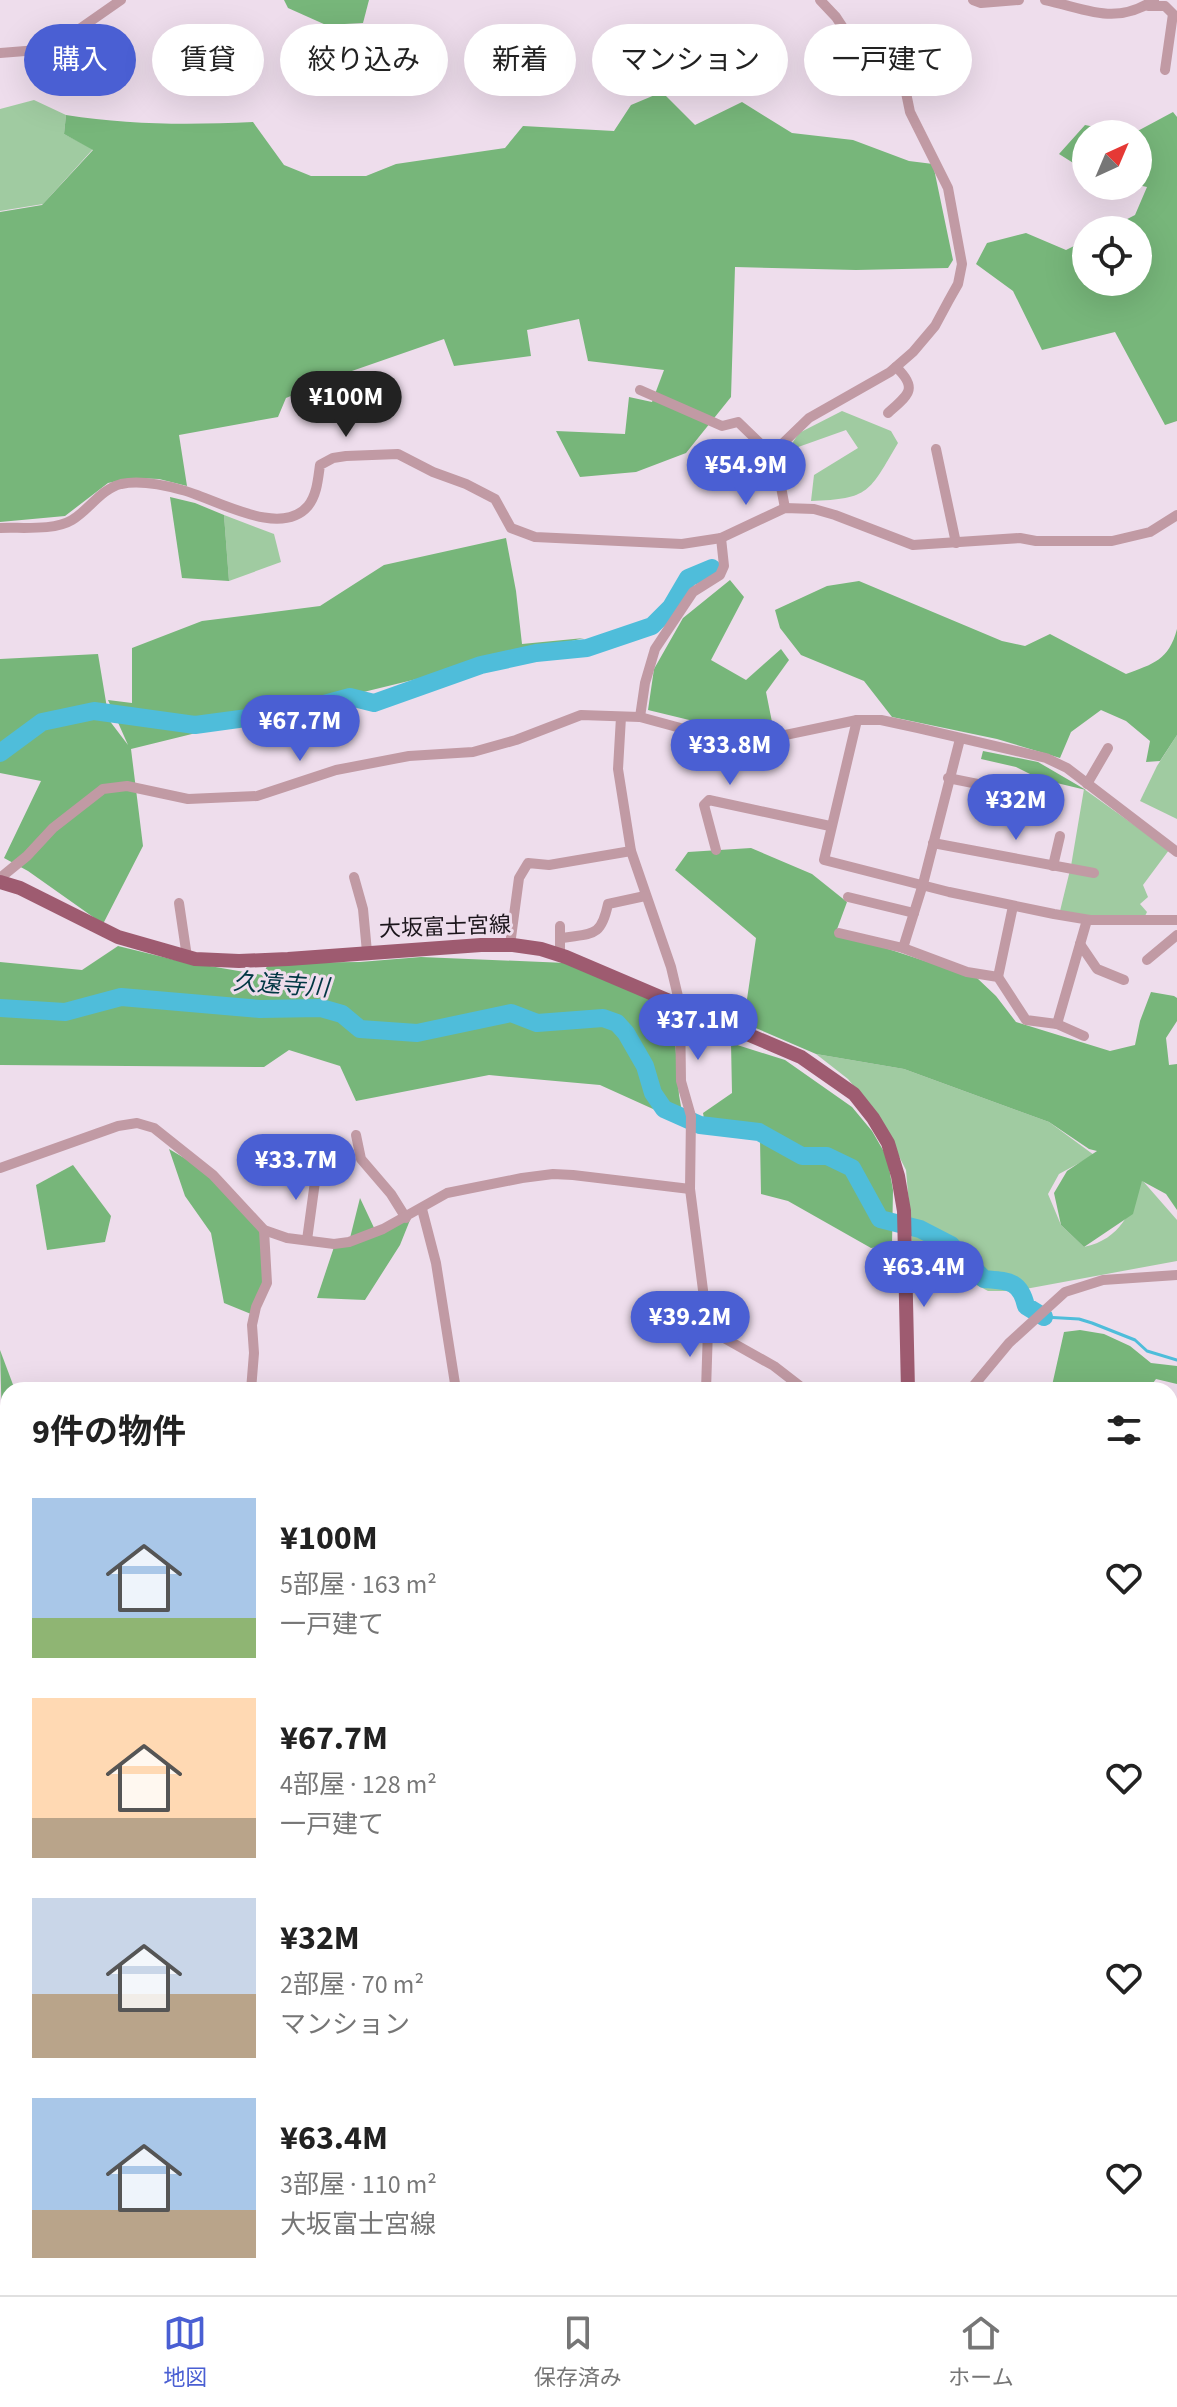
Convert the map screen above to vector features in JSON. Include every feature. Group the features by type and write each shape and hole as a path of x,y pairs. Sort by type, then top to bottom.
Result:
{"main road":[{"name":"大坂富士宮線","path":"0,880 118,937 187,957 239,961 510,945 541,949 801,1057 854,1094 888,1143 904,1211 908,1382"}],"street":[{"path":"0,53 38,50 65,39 121,0"},
{"path":"785,508 777,455 781,445 809,418 896,367 935,326 958,284 962,264 948,188 910,112 906,89 899,74 890,66 863,58 836,17 820,0"},
{"path":"973,0 981,3 1019,0"},
{"path":"1045,0 1122,15 1150,3 1165,6 1173,14 1165,70"},
{"path":"888,413 906,397 910,389 909,379 896,367"},
{"path":"640,390 722,426 738,422 769,452 777,455"},
{"path":"936,449 956,543"},
{"path":"0,528 62,525 74,519 104,493 122,484 152,484 183,490 259,517 294,516 311,503 320,465 346,456 383,453 398,454 495,499 511,528 535,537 682,544 721,538 785,508 814,509 835,515 913,545 1020,538 1036,541 1112,541 1150,532 1177,515"},
{"path":"640,717 645,683 655,649 693,592 720,575 724,566 721,538"},
{"path":"0,880 53,828 103,789 127,786 188,799 257,796 336,770 409,756 473,752 516,740 581,715 640,717 721,739 752,742 857,720 881,720 1046,758 1067,768 1177,852"},
{"path":"621,717 618,769 631,851 671,967 680,1005 681,1081 691,1122 690,1189 708,1329 706,1382"},
{"path":"857,720 824,860 1013,906 1087,920 1177,920"},
{"path":"903,948 923,884 960,739"},
{"path":"1087,784 1108,748"},
{"path":"948,778 1027,794"},
{"path":"716,850 704,805 709,800 830,826"},
{"path":"1053,866 1060,836"},
{"path":"933,843 1094,873"},
{"path":"510,945 519,878 528,863 549,865 631,851"},
{"path":"354,877 363,909 367,952"},
{"path":"562,938 598,931 603,925 608,904 645,896"},
{"path":"848,897 914,913"},
{"path":"179,903 187,957"},
{"path":"1013,906 998,977 1026,1020 1057,1024 1084,1036"},
{"path":"1057,1024 1087,920"},
{"path":"560,926 560,955"},
{"path":"839,933 903,948 967,972 998,977"},
{"path":"1147,960 1177,935"},
{"path":"1080,944 1097,969 1124,980"},
{"path":"0,1168 118,1126 144,1125 154,1128 213,1175 264,1230 287,1238 334,1244 349,1242 406,1218 447,1193 499,1182 553,1174 690,1189"},
{"path":"356,1135 361,1159 391,1194 406,1218"},
{"path":"307,1240 317,1167"},
{"path":"422,1209 436,1263 455,1382"},
{"path":"252,1382 252,1325 267,1283 264,1230"},
{"path":"977,1382 1009,1343 1065,1292 1103,1280 1177,1275"},
{"path":"638,1324 667,1332 699,1333 708,1329"},
{"path":"708,1329 774,1366 795,1382"}],"green space":[{"path":"284,0 369,0 363,23 324,24 288,8"},
{"path":"652,96 666,96 695,125 742,102 792,133 853,140 909,161 933,164 953,260 948,268 856,270 735,267 731,397 686,453 636,472 580,477 556,431 625,434 629,397 652,402 664,370 588,361 579,319 527,330 531,356 454,366 444,339 286,398 278,417 179,435 187,486 159,479 132,478 108,483 65,516 0,522 0,212 42,205 93,150 64,134 66,115 160,123 253,122 284,165 311,176 366,176 396,164 505,148 523,126 614,131 631,105"},
{"path":"34,100 66,115 64,134 93,149 43,204 0,211 0,109"},
{"path":"1173,112 1177,117 1177,421 1165,425 1115,332 1042,350 1013,291 976,264 987,243 1026,233 1066,250 1072,247 1072,296 1152,296 1152,216 1133,216 1141,200 1152,200 1152,123"},
{"path":"1072,140 1072,162 1059,154"},
{"path":"842,411 891,431 898,443 866,490 845,498 811,501 814,475 858,448 846,430 787,451 799,433"},
{"path":"170,497 224,515 229,581 182,578"},
{"path":"224,515 274,534 281,562 229,581"},
{"path":"506,538 522,644 584,638 131,749 143,846 103,924 28,871 4,858 41,781 0,773 0,659 98,654 109,720 128,745 108,700 132,703 132,648 202,621 320,606 384,565"},
{"path":"730,580 744,597 711,660 746,680 781,649 789,660 766,692 774,732 747,734 648,710 654,669 683,618"},
{"path":"859,581 1002,641 1025,646 1050,634 1126,674 1159,659 1169,648 1177,629 1177,735 1160,761 1146,762 1150,741 1126,721 1101,710 1071,732 1060,758 997,739 892,717 864,681 801,655 780,628 775,610 827,586"},
{"path":"1177,735 1177,819 1140,801"},
{"path":"983,751 1038,762 1086,790 1040,779 1016,767 981,759"},
{"path":"1084,789 1169,850 1143,885 1148,897 1140,904 1147,912 1145,916 1094,920 1060,911"},
{"path":"751,848 812,874 847,902 836,932 977,978 1016,1022 1110,1051 1135,1045 1151,992 1177,998 1177,1021 1166,1038 1169,1065 1177,1064 1177,1210 1166,1194 1142,1181 1133,1214 1084,1247 1061,1225 1054,1193 1067,1171 1097,1151 1089,1149 1049,1122 904,1069 816,1054 751,1026 747,999 756,938 675,870 688,852"},
{"path":"118,946 175,960 262,975 269,963 360,962 421,957 566,963 654,1001 673,1013 684,1123 600,1085 489,1075 356,1101 340,1066 289,1050 264,1067 0,1065 0,962 82,970"},
{"path":"731,1043 785,1060 852,1107 872,1131 887,1157 893,1190 892,1245 871,1248 788,1201 761,1194 760,1139 707,1134 703,1113 732,1093"},
{"path":"816,1054 904,1069 1049,1122 1094,1155 1059,1174 1048,1194 1061,1225 1084,1247 1107,1238 1129,1213 1142,1180 1177,1220 1177,1261 1014,1291 988,1291 913,1251 906,1170 879,1117 848,1079"},
{"path":"169,1149 213,1175 262,1227 267,1283 251,1314 224,1303 211,1233 185,1196"},
{"path":"73,1165 111,1216 105,1242 47,1250 36,1185"},
{"path":"360,1198 376,1232 412,1215 400,1245 365,1300 317,1298 334,1247 349,1242"},
{"path":"1080,1330 1104,1334 1130,1346 1151,1363 1177,1366 1177,1382 1156,1379 1154,1382 1053,1382 1064,1332"},
{"path":"0,1350 12,1382 1,1382"}],"waterway":[{"path":"0,753 42,722 94,711 195,725 298,711 350,697 374,703 481,665 536,653 587,648 652,626 671,607 688,578 712,568"},
{"name":"久遠寺川","path":"0,1008 65,1012 121,997 260,1009 321,1008 342,1014 360,1029 417,1033 511,1013 537,1023 603,1018 617,1023 626,1033 645,1066 653,1093 664,1109 700,1125 759,1132 802,1156 827,1156 852,1168 880,1219 920,1229 951,1245 984,1279 1012,1284 1020,1291 1026,1306 1044,1317"},
{"path":"1044,1317 1092,1323 1135,1340 1147,1351 1177,1360"}]}
